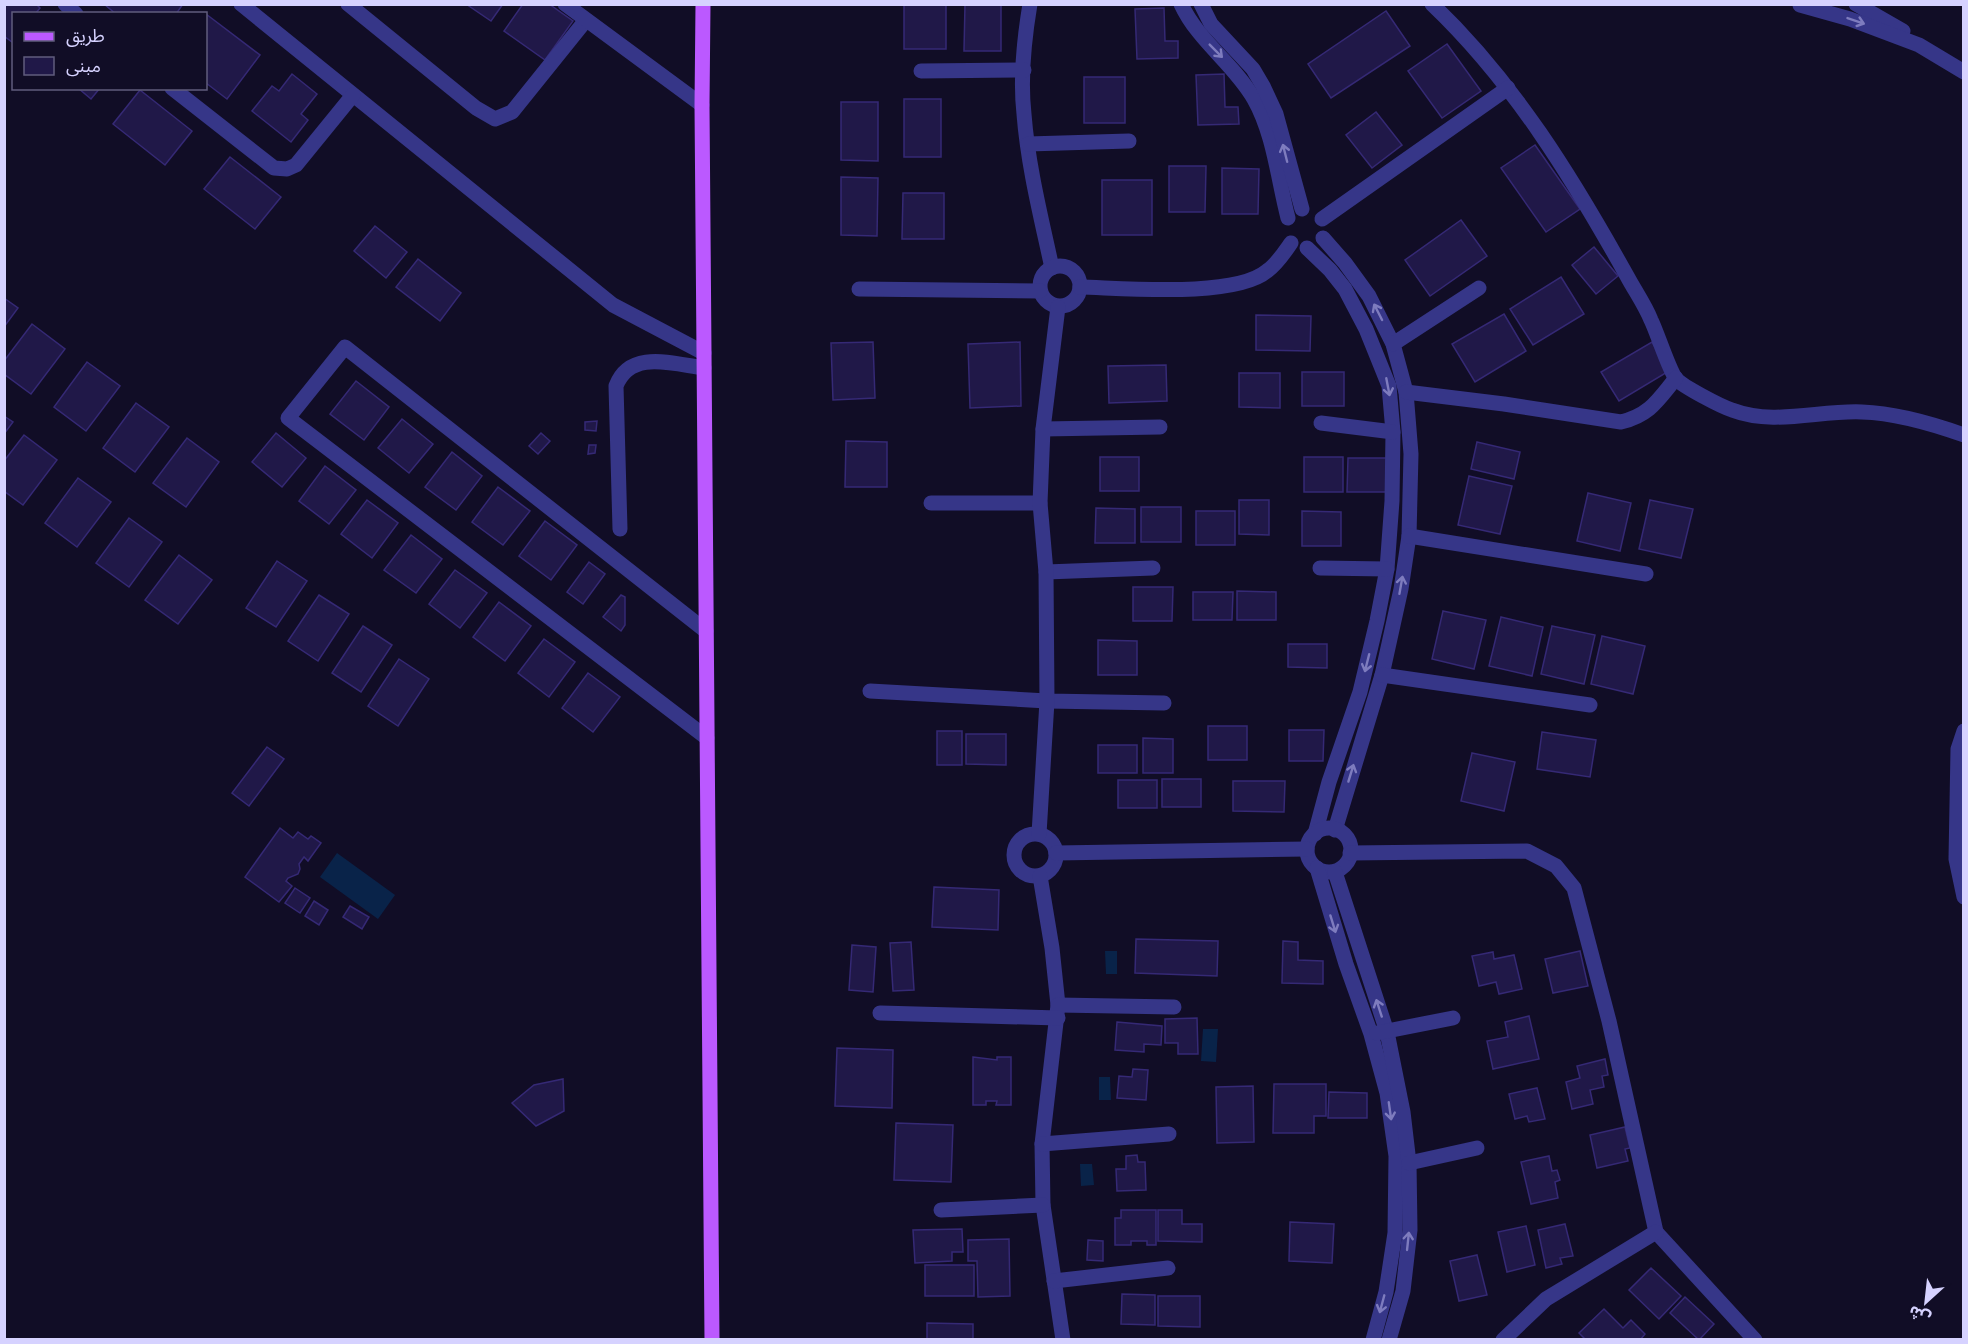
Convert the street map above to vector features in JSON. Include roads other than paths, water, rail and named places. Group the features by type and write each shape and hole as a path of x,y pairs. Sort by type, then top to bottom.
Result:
{"main road":[{"path":"703,5 711,1340"}],"street":[{"path":"241,4 613,305 704,360"},
{"path":"348,4 476,108 495,119 512,112 586,20"},
{"path":"565,4 702,105"},
{"path":"1030,4 1026,31 1023,112 1052,268"},
{"path":"1181,4 1185,14 1206,42 1224,60 1254,98 1270,144 1288,218 1286,236 1297,247 1307,248 1314,247 1323,238 1325,229 1318,213 1302,209 1288,218"},
{"path":"1201,4 1211,24 1253,69 1263,86 1276,114 1302,209"},
{"path":"1432,4 1508,88 1550,147 1598,222 1650,318 1676,378 1707,398 1732,410 1755,416 1778,418 1863,412 1932,423 1964,435"},
{"path":"1792,4 1859,22 1919,45"},
{"path":"1856,4 1964,72"},
{"path":"921,70 1024,70"},
{"path":"1322,219 1508,88"},
{"path":"175,90 274,168 286,169 296,165 353,95"},
{"path":"1028,144 1129,141"},
{"path":"1323,238 1369,296 1393,344 1406,392 1411,454 1409,536 1401,589 1382,675 1335,830"},
{"path":"1080,287 1218,288 1245,283 1266,272 1292,243"},
{"path":"1307,248 1345,289 1369,336 1389,386 1393,432 1392,501 1387,569 1360,692 1329,782 1315,834 1307,849 1308,857 1317,868 1346,964 1371,1034 1387,1093 1396,1156 1395,1233 1386,1292 1373,1340"},
{"path":"1059,266 1075,273 1080,287 1076,299 1071,304 1058,307 1046,301 1040,291 1044,274 1059,266"},
{"path":"1393,344 1479,288"},
{"path":"859,289 1040,291"},
{"path":"1039,834 1047,701 1046,572 1040,503 1043,429 1058,307"},
{"path":"706,631 345,347 288,418 707,738"},
{"path":"620,529 616,386 619,379 629,367 644,362 704,360"},
{"path":"1406,392 1621,422 1637,418 1648,411 1676,378"},
{"path":"1321,423 1393,432"},
{"path":"1043,429 1160,427"},
{"path":"931,502 1040,503"},
{"path":"1409,536 1647,574"},
{"path":"1046,572 1153,568"},
{"path":"1320,568 1387,569"},
{"path":"1382,675 1590,705"},
{"path":"870,692 1047,701 1164,702"},
{"path":"1964,731 1958,749 1956,859 1964,897"},
{"path":"1315,834 1327,829 1335,830 1347,838 1350,853 1346,864 1335,872 1325,872 1317,868"},
{"path":"1039,834 1050,841 1056,853 1053,868 1040,876 1033,877 1021,872 1013,860 1013,853 1019,840 1025,836 1039,834"},
{"path":"1056,853 1307,849"},
{"path":"1350,853 1527,851 1556,866 1574,888 1609,1021 1656,1232 1755,1340"},
{"path":"1335,872 1387,1032 1403,1112 1409,1163 1410,1230 1403,1291 1389,1340"},
{"path":"1040,876 1052,948 1058,1011 1042,1144 1043,1205 1063,1340"},
{"path":"880,1013 1174,1007"},
{"path":"1371,1034 1453,1018"},
{"path":"1042,1144 1169,1134"},
{"path":"1409,1163 1477,1148"},
{"path":"941,1210 1043,1205"},
{"path":"1503,1340 1546,1299 1656,1232"},
{"path":"1054,1281 1168,1268"}],"water":[{"path":"337,853 395,895 378,919 320,877"},
{"path":"1105,951 1117,951 1117,974 1106,974"},
{"path":"1203,1029 1218,1029 1216,1062 1201,1061"},
{"path":"1099,1077 1110,1077 1111,1100 1099,1100"},
{"path":"1080,1164 1092,1164 1094,1185 1081,1186"}]}
